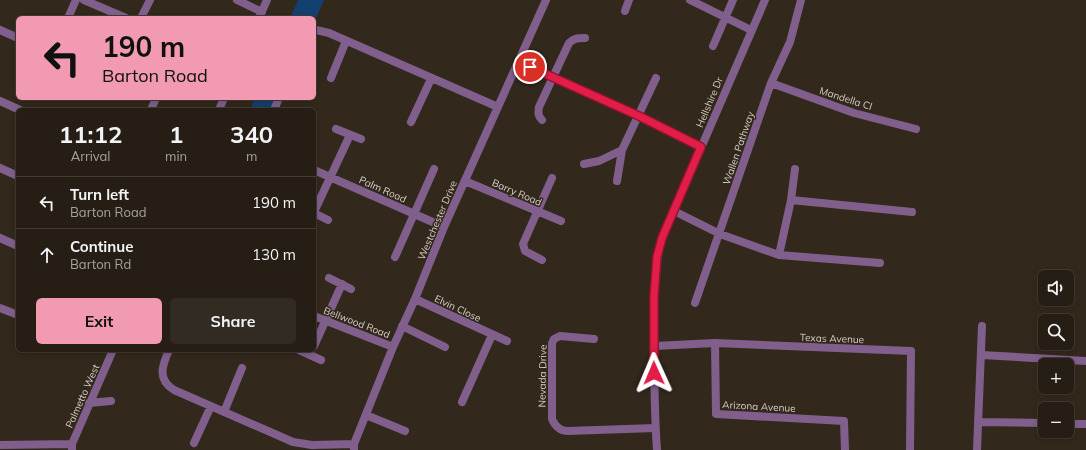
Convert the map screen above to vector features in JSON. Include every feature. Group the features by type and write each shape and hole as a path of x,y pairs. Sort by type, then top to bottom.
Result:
{"street":[{"path":"69,16 76,0"},
{"path":"84,0 121,16"},
{"path":"142,16 150,0"},
{"path":"237,0 261,15 267,0"},
{"name":"Westchester Drive","path":"354,447 393,347 415,299 444,227 546,0"},
{"path":"624,11 629,0"},
{"path":"690,0 751,30"},
{"path":"713,46 733,0"},
{"name":"Hellshire Dr","path":"657,450 655,428 654,296 657,257 662,238 765,0"},
{"name":"Wallen Pathway","path":"695,303 771,83 790,42 801,0"},
{"path":"0,30 16,37"},
{"path":"316,30 346,41 498,107"},
{"path":"542,120 539,117 538,112 569,43 573,39 585,38"},
{"path":"331,78 346,41"},
{"path":"518,62 639,116 701,147"},
{"path":"616,181 622,150 656,78"},
{"path":"411,122 431,79"},
{"name":"Mandella Cl","path":"771,83 854,113 916,129"},
{"path":"0,101 16,108"},
{"path":"336,129 361,139"},
{"path":"316,208 350,135"},
{"path":"584,164 599,161 622,150"},
{"path":"0,168 16,175"},
{"path":"395,257 434,169"},
{"path":"779,255 791,200 795,169"},
{"name":"Palm Road","path":"316,171 444,227"},
{"path":"542,260 525,251 523,242 552,178"},
{"name":"Barry Road","path":"465,181 561,221"},
{"path":"791,200 912,212"},
{"path":"674,211 720,234 779,255 880,262"},
{"path":"316,213 328,220"},
{"path":"0,238 16,245"},
{"path":"329,278 351,288"},
{"path":"316,342 342,284"},
{"name":"Elvin Close","path":"415,299 507,341"},
{"path":"1,310 16,314"},
{"name":"Bellwood Road","path":"316,317 393,347"},
{"path":"402,326 446,347"},
{"path":"977,450 982,326"},
{"path":"462,402 492,335"},
{"name":"Nevada Drive","path":"594,340 560,336 554,339 552,343 552,419 554,424 563,431 655,428"},
{"name":"Texas Avenue","path":"654,346 715,343 911,351 910,450"},
{"name":"Arizona Avenue","path":"715,343 716,414 844,421 845,450"},
{"name":"Palmetto West","path":"72,447 110,352"},
{"path":"168,352 162,371 163,380 174,390 293,442 312,445 354,447"},
{"path":"311,352 321,360"},
{"path":"981,355 1086,361"},
{"path":"224,412 242,368"},
{"path":"90,403 111,402"},
{"path":"194,443 211,406"},
{"path":"366,415 405,431"},
{"path":"978,422 1038,423"},
{"path":"1074,424 1086,424"},
{"path":"0,444 72,447"}],"water":[{"path":"298,0 324,0 316,18 316,16 291,16"},
{"path":"254,100 279,100 276,108 251,108"}],"route":[{"path":"530,67 639,116 701,147 662,238 657,257 654,296 654,373"}]}
